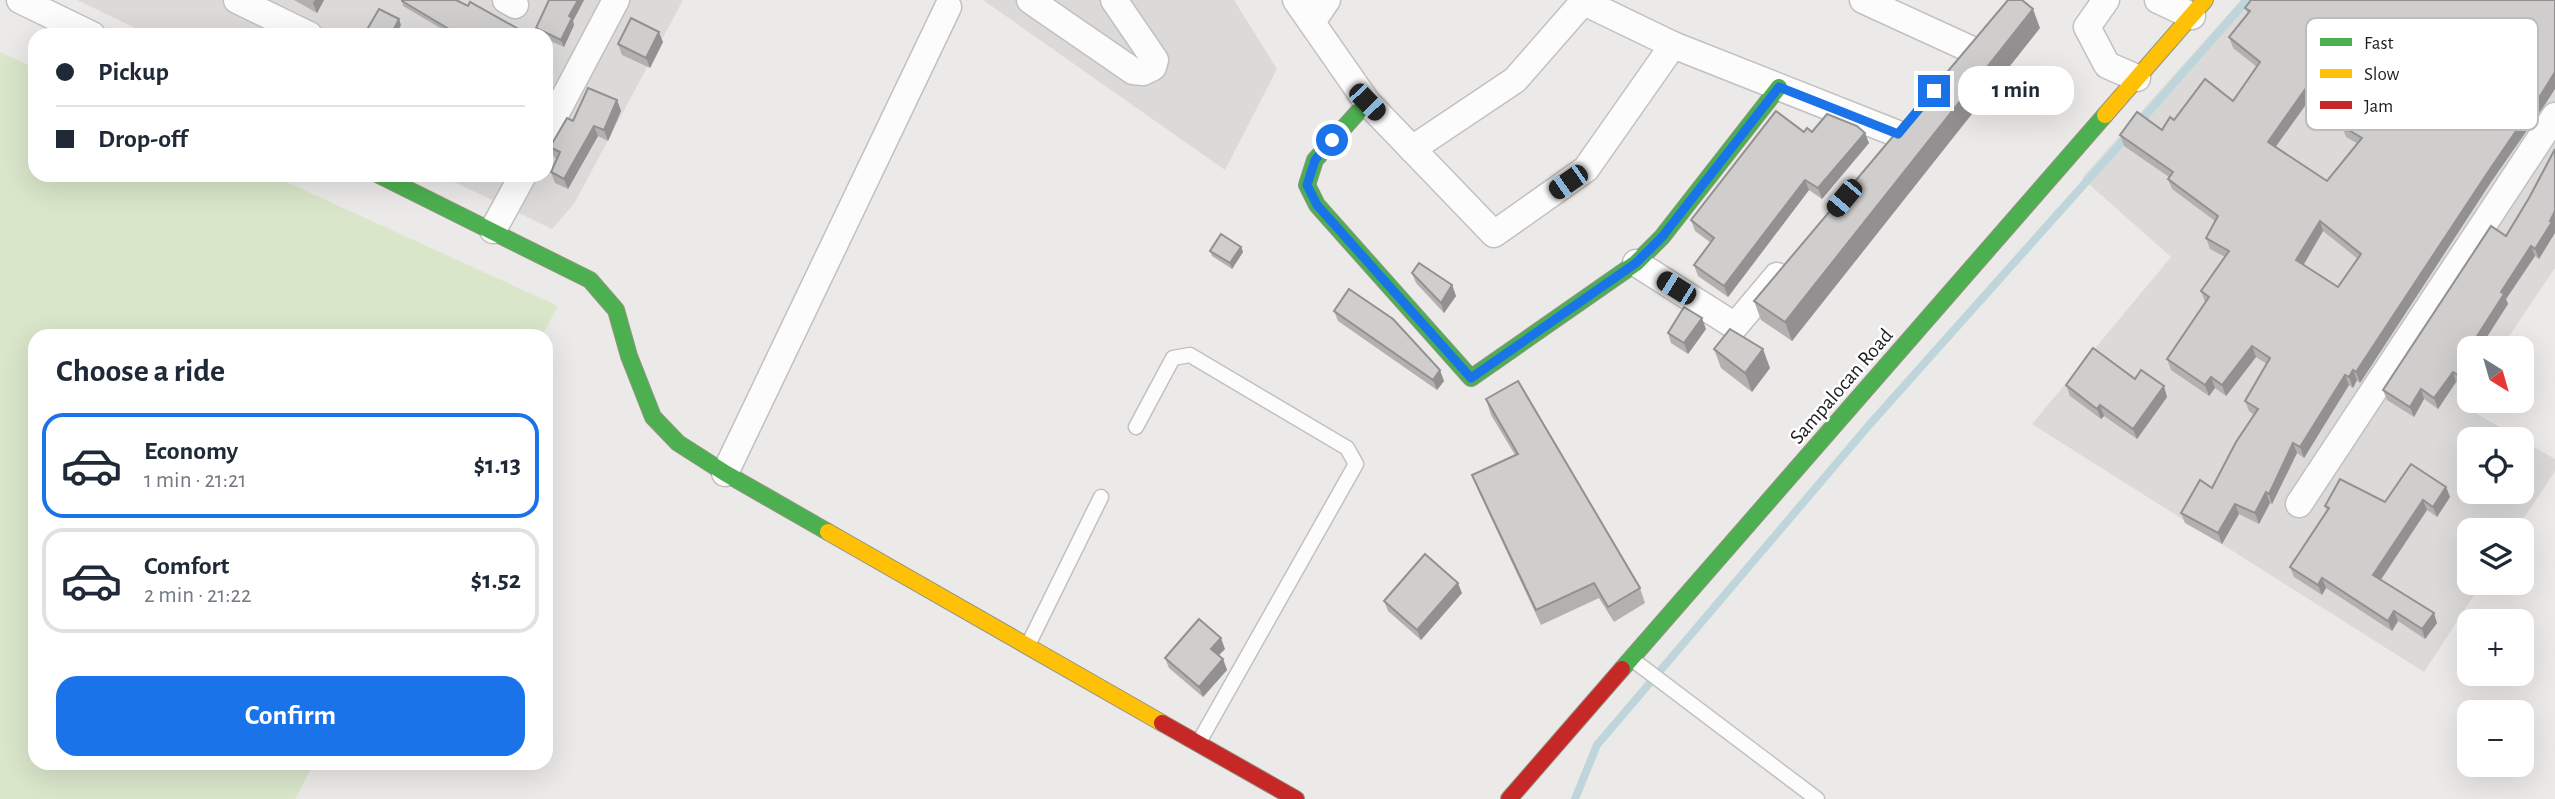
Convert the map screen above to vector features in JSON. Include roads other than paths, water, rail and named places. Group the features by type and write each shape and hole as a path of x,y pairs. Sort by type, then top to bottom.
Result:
{"street":[{"path":"20,0 78,28"},
{"path":"237,0 295,28"},
{"path":"553,119 615,0"},
{"path":"1030,0 1133,71 1143,72 1153,67 1155,60 1114,0"},
{"path":"1296,0 1367,102 1494,234 1586,169 1673,46"},
{"path":"1312,22 1327,0"},
{"path":"1863,0 1978,39 1952,70"},
{"path":"2106,0 2087,27 2107,65 2137,78"},
{"path":"2158,0 2198,8"},
{"path":"1412,149 1515,80 1584,1 1673,46 1898,134"},
{"path":"725,473 948,7"},
{"name":"Sampalocan Road","path":"1509,799 2198,8"},
{"path":"1367,102 1315,160 1307,185 1317,205 1471,378 1636,263 1662,237 1779,87"},
{"path":"1880,155 1916,113"},
{"path":"2299,504 2555,116"},
{"path":"394,182 590,280 616,310 629,356 653,417 678,443 725,473 1296,799"},
{"path":"494,230 519,182"},
{"path":"1636,263 1735,326 1789,262"}],"lane":[{"path":"1136,427 1173,358 1190,355 1347,448 1356,464 1198,743"},
{"path":"1027,646 1101,497"},
{"path":"1631,659 1817,799"}],"waterway":[{"path":"2137,125 2247,0"},
{"path":"1575,799 1597,745 1870,424 2129,134"}]}
